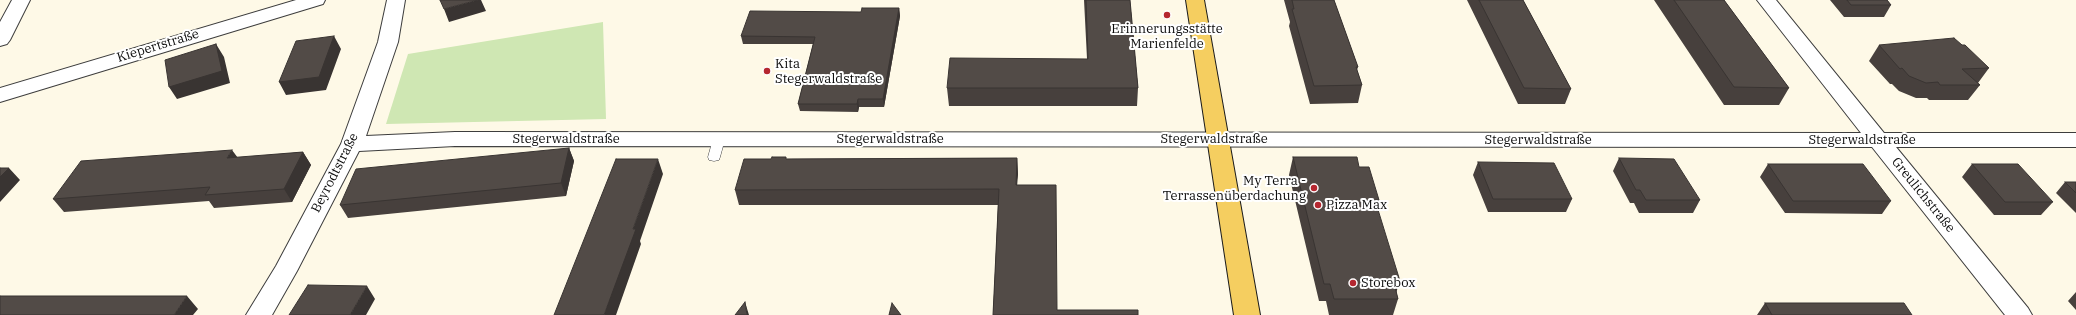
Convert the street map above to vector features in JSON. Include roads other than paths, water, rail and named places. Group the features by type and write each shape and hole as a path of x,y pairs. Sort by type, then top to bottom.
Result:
{"main road":[{"path":"1195,0 1247,315"}],"street":[{"path":"0,40 21,0"},
{"name":"Kiepertstraße","path":"0,95 316,0"},
{"name":"Beyrodtstraße","path":"259,315 286,272 352,144 388,42 396,0"},
{"name":"Greulichstraße","path":"1766,0 2019,315"},
{"name":"Stegerwaldstraße","path":"352,144 455,139 716,148 1218,139 2076,140"}],"place":[{"name":"Erinnerungsstätte Marienfelde","path":"1167,15"},
{"name":"Kita Stegerwaldstraße","path":"767,71"},
{"name":"My Terra - Terrassenüberdachung","path":"1314,188"},
{"name":"Pizza Max","path":"1318,205"},
{"name":"Storebox","path":"1353,283"}]}
